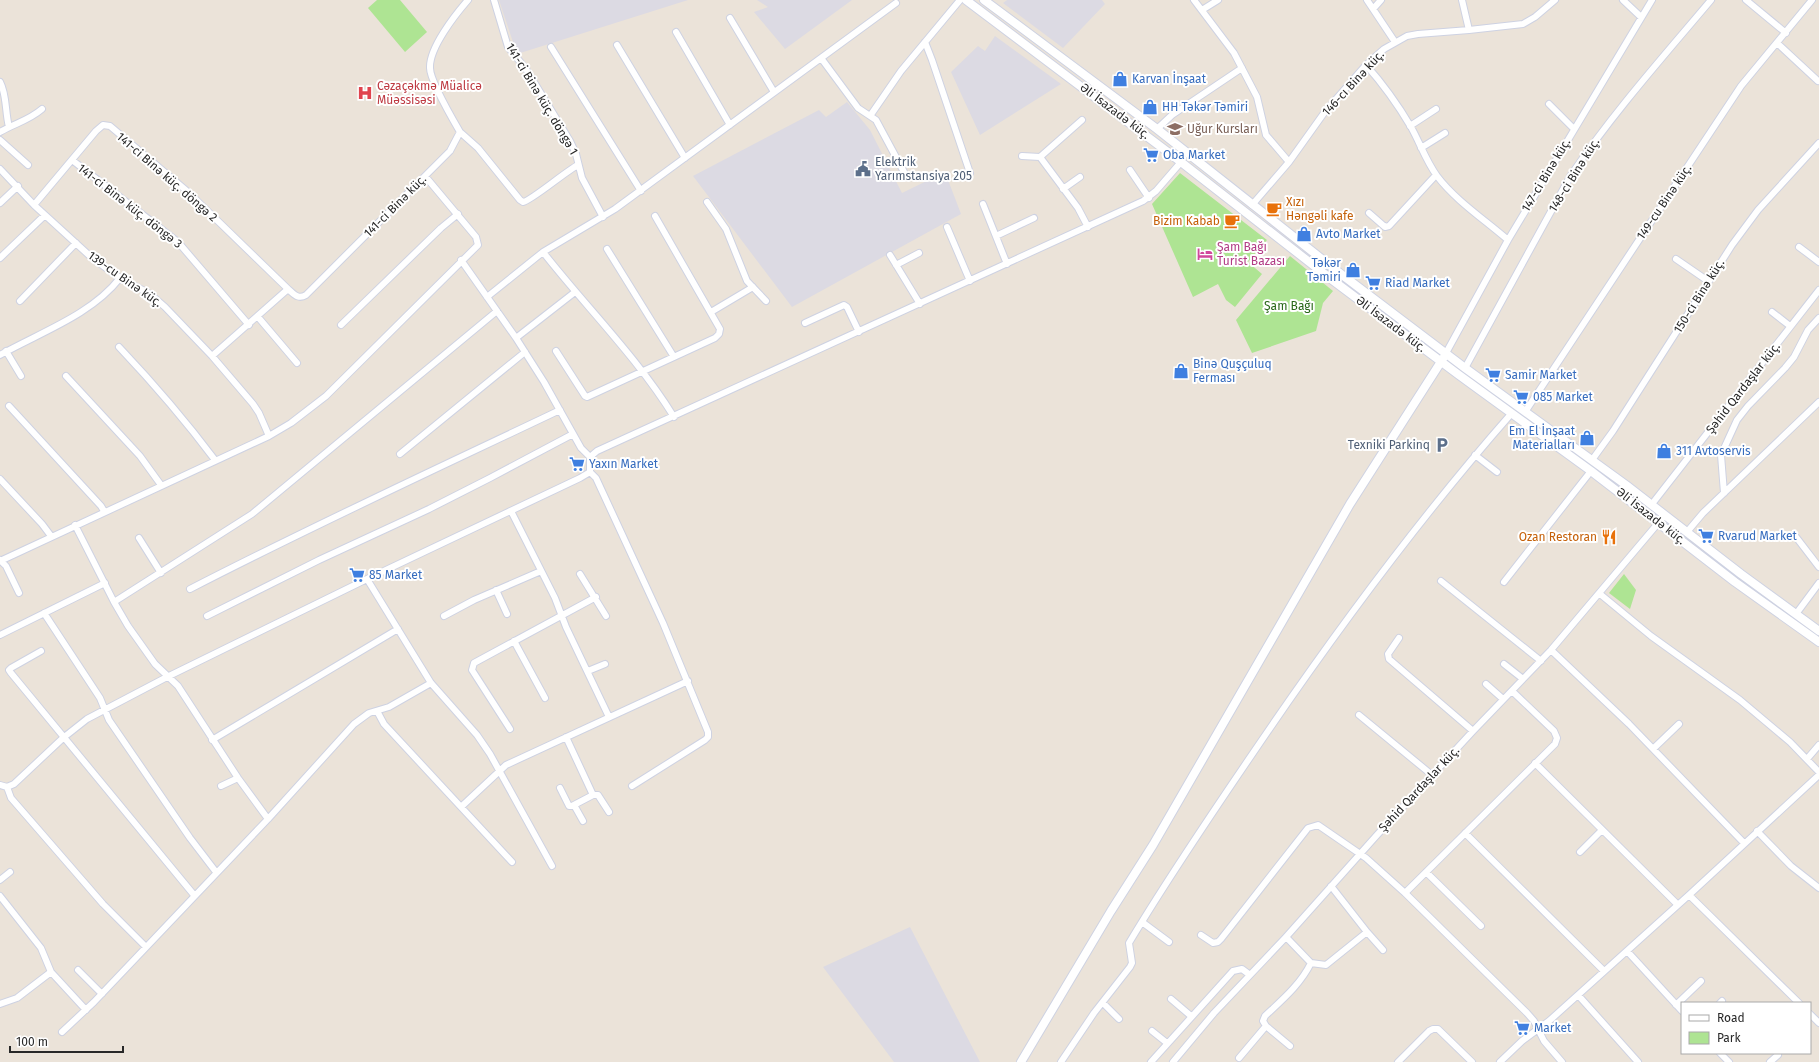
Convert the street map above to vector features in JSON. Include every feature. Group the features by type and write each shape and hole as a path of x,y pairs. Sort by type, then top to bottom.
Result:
{"main road":[{"name":"Əli İsazadə küç.","path":"966,0 1181,162 1331,279 1441,362 1591,471 1736,582 1819,642"},
{"name":"Əli İsazadə küç.","path":"984,0 1157,129 1252,205 1465,368 1652,504 1819,631"},
{"path":"1181,162 1188,154"},
{"path":"1021,1062 1111,911 1153,846 1350,504 1446,353"},
{"path":"1459,375 1465,368"},
{"path":"1646,512 1652,504"}],"street":[{"path":"468,0 446,26 430,63 431,74 460,132 478,148 523,202 532,199 560,176 578,165"},
{"name":"141-ci Binə küç. döngə 1","path":"494,0 508,47 526,69 570,141 576,154 582,178 603,217"},
{"path":"870,116 888,88 960,0"},
{"path":"1194,0 1226,40 1242,68 1259,104 1266,135 1289,162"},
{"path":"1202,10 1218,0"},
{"path":"1367,0 1395,42"},
{"path":"1373,9 1381,0"},
{"path":"1462,0 1469,30"},
{"name":"146-cı Binə küç.","path":"1252,205 1289,162 1324,113 1366,65 1384,48 1407,36 1418,34 1523,24 1535,18 1555,0"},
{"path":"1623,0 1641,17"},
{"name":"147-ci Binə küç.","path":"1446,353 1508,240 1652,0"},
{"name":"148-ci Binə küç.","path":"1465,368 1572,175 1611,119 1710,0"},
{"path":"1746,0 1786,33"},
{"name":"149-cu Binə küç.","path":"1525,412 1741,86 1812,0"},
{"path":"487,297 544,252 603,217 896,3"},
{"path":"730,18 774,92"},
{"path":"676,32 730,125"},
{"path":"925,42 970,173"},
{"path":"1777,43 1818,81"},
{"path":"617,45 685,158"},
{"path":"551,47 641,190"},
{"path":"820,58 854,104 870,116 882,128 904,172"},
{"path":"1366,65 1384,87 1410,126 1436,175 1444,185 1508,240"},
{"path":"1157,129 1172,115 1242,68"},
{"path":"0,82 4,90 4,102 9,127"},
{"path":"1549,104 1574,129"},
{"path":"0,132 31,118 42,109"},
{"path":"1410,126 1436,109"},
{"path":"1022,156 1040,157 1082,120"},
{"name":"141-ci Binə küç. döngə 2","path":"34,205 96,131 103,125 110,126 188,192 288,289"},
{"name":"141-ci Binə küç.","path":"288,289 297,297 306,295 450,151 460,132"},
{"path":"1421,148 1445,132"},
{"path":"0,140 28,165"},
{"name":"150-ci Binə küç.","path":"1592,460 1613,431 1732,245 1758,210 1819,143"},
{"path":"1040,157 1078,208 1088,227"},
{"name":"141-ci Binə küç. döngə 3","path":"72,160 174,238 249,325"},
{"path":"590,457 597,451 860,332 1149,198 1181,162"},
{"name":"139-cu Binə küç.","path":"0,169 18,186 34,205 101,264 120,278 158,300 212,356 252,404 259,413 269,436"},
{"path":"1130,170 1149,198"},
{"path":"1369,214 1382,226 1389,226 1436,175"},
{"path":"19,593 0,560 269,436 291,423 326,396 461,260 478,245 479,242 476,237 425,176"},
{"path":"1063,188 1080,177"},
{"path":"0,203 18,186"},
{"path":"707,202 726,229 743,274 766,301"},
{"path":"983,204 1007,264"},
{"path":"341,325 441,228 458,214"},
{"path":"0,258 45,215"},
{"path":"556,350 587,397 715,338 719,334 720,329 711,312 654,216"},
{"path":"996,236 1034,218"},
{"path":"947,227 970,281"},
{"path":"20,301 76,243"},
{"path":"1799,247 1819,262"},
{"path":"607,249 674,356"},
{"path":"544,252 575,292 642,371 661,396 674,417"},
{"path":"896,265 919,253"},
{"path":"890,255 920,304"},
{"path":"1676,259 1708,281"},
{"path":"461,260 516,338 560,410 581,448 590,457 590,472 596,478 650,594 688,681 708,732 708,737 632,786"},
{"path":"0,355 59,324 96,302 110,290 120,278"},
{"path":"711,312 753,287"},
{"path":"212,356 249,325 288,289"},
{"name":"Şəhid Qardaşlar küç.","path":"1652,504 1819,290"},
{"path":"516,338 575,292"},
{"path":"805,323 844,305 847,307 860,332"},
{"path":"114,602 252,514 497,311"},
{"path":"1772,312 1790,326"},
{"path":"258,317 297,363"},
{"path":"1724,493 1721,454 1737,420 1748,406 1794,357 1808,330 1819,318"},
{"path":"119,347 162,393 215,460"},
{"path":"6,351 21,376"},
{"path":"400,454 525,352"},
{"path":"66,376 140,456 161,485"},
{"path":"1687,532 1724,493 1819,402"},
{"path":"9,406 104,511"},
{"path":"190,589 327,520 398,488 560,410"},
{"path":"1061,1062 1130,967 1132,962 1129,942 1182,856 1304,678 1442,494 1512,414"},
{"path":"207,616 319,560 430,509 573,434"},
{"path":"1475,456 1497,472"},
{"path":"1504,582 1591,471"},
{"path":"0,785 7,787 14,784 63,738 87,719 105,709 367,579 590,472"},
{"path":"0,479 42,524 51,536"},
{"path":"511,511 540,571 555,598 609,717"},
{"name":"Şəhid Qardaşlar küç.","path":"1173,1062 1214,1013 1286,937 1432,775 1551,650 1600,594 1665,515"},
{"path":"75,525 114,602 137,640 155,664 178,686 212,740 268,819"},
{"path":"1796,537 1819,567"},
{"path":"139,538 161,573"},
{"path":"444,616 496,590 540,571"},
{"path":"580,574 586,586 596,597 606,616"},
{"path":"367,579 431,683 477,735 500,770 552,866"},
{"path":"1441,581 1541,661"},
{"path":"0,635 105,583"},
{"path":"1796,614 1819,583"},
{"path":"496,590 507,614"},
{"path":"1500,1062 1522,1041 1539,1030 1690,895 1819,774 1790,742 1740,700 1651,636 1600,594"},
{"path":"510,729 472,670 472,666 474,663 514,640 596,597"},
{"path":"44,613 100,698 109,720 190,838 216,872"},
{"path":"212,740 398,629"},
{"path":"1399,638 1388,654 1389,659 1473,731"},
{"path":"514,640 545,698"},
{"path":"1551,650 1654,748 1744,843"},
{"path":"41,651 9,670 30,699 194,895"},
{"path":"588,671 605,664"},
{"path":"1504,664 1522,679"},
{"path":"461,807 500,770 566,737 688,681"},
{"path":"62,1032 102,994 194,895 268,819 354,724 362,717 389,706 431,683"},
{"path":"1486,684 1504,699"},
{"path":"1405,894 1555,744 1556,734 1512,691"},
{"path":"377,711 384,724 512,862"},
{"path":"1359,714 1432,775"},
{"path":"1654,748 1679,724"},
{"path":"566,737 593,795"},
{"path":"1807,759 1819,745"},
{"path":"1535,763 1678,905"},
{"path":"221,786 238,778"},
{"path":"7,787 11,798 103,904 146,946"},
{"path":"560,788 569,806 593,795 598,795 609,812"},
{"path":"574,805 583,821"},
{"path":"1201,935 1213,943 1218,942 1308,828 1318,825 1360,854 1405,894 1527,1013 1539,1030 1544,1041 1562,1062"},
{"path":"1580,852 1602,830"},
{"path":"1757,831 1791,866 1819,887"},
{"path":"1465,833 1604,971"},
{"path":"0,880 10,872"},
{"path":"1426,872 1482,926"},
{"path":"1331,886 1366,932 1383,950"},
{"path":"1690,895 1798,1002"},
{"path":"0,896 41,948 51,972 86,1010"},
{"path":"1142,922 1169,942"},
{"path":"1286,937 1311,963 1322,965 1332,962 1366,932"},
{"path":"1627,951 1681,1010"},
{"path":"1290,1046 1266,1026 1263,1021 1264,1016 1297,985 1305,975 1311,963"},
{"path":"1151,1062 1233,971 1242,969 1250,975"},
{"path":"78,970 102,994"},
{"path":"0,1004 17,998 51,972"},
{"path":"1676,1004 1700,981"},
{"path":"1578,995 1638,1062"},
{"path":"1171,999 1191,1016"},
{"path":"1103,1003 1119,1020"},
{"path":"1811,1015 1819,1023"},
{"path":"1239,1058 1266,1026"},
{"path":"1398,1062 1433,1028 1438,1029 1472,1062"},
{"path":"1152,1031 1167,1043"},
{"path":"1723,1054 1729,1062"},
{"path":"1770,1062 1778,1055"}],"shaded area":[{"path":"499,0 688,0 517,54"},
{"path":"757,0 852,0 785,49 754,12 768,7"},
{"path":"1007,0 1102,0 1105,4 1063,48 1003,3"},
{"path":"995,36 1061,84 980,135 951,72 978,46 985,51"},
{"name":"Elektrik Yarımstansiya 205","path":"847,102 870,130 902,193 945,172 961,214 792,307 693,176 819,110 826,117"},
{"path":"910,927 980,1062 894,1062 823,967"}],"green space":[{"path":"377,0 400,0 427,32 405,52 368,8"},
{"path":"1180,173 1267,240 1248,262 1262,274 1235,307 1226,300 1218,284 1193,297 1152,204"},
{"name":"Şam Bağı","path":"1290,256 1333,291 1323,303 1316,331 1252,353 1236,320"},
{"path":"1624,574 1636,590 1630,609 1609,593"}],"place":[{"name":"Karvan İnşaat","path":"1120,79"},
{"name":"Cəzaçəkmə Müalicə Müəssisəsi","path":"365,93"},
{"name":"HH Təkər Təmiri","path":"1150,107"},
{"name":"Uğur Kursları","path":"1175,129"},
{"name":"Oba Market","path":"1151,155"},
{"name":"Elektrik Yarımstansiya 205","path":"863,169"},
{"name":"Xızı Həngəli kafe","path":"1274,209"},
{"name":"Bizim Kabab","path":"1232,221"},
{"name":"Avto Market","path":"1304,234"},
{"name":"Şam Bağı Turist Bazası","path":"1205,254"},
{"name":"Təkər Təmiri","path":"1353,270"},
{"name":"Riad Market","path":"1373,283"},
{"name":"Binə Quşçuluq Ferması","path":"1181,371"},
{"name":"Samir Market","path":"1493,375"},
{"name":"085 Market","path":"1521,397"},
{"name":"Em El İnşaat Materialları","path":"1587,438"},
{"name":"Texniki Parkinq","path":"1442,445"},
{"name":"311 Avtoservis","path":"1664,451"},
{"name":"Yaxın Market","path":"577,464"},
{"name":"Rvarud Market","path":"1706,536"},
{"name":"Ozan Restoran","path":"1609,537"},
{"name":"85 Market","path":"357,575"},
{"name":"Market","path":"1522,1028"}]}
